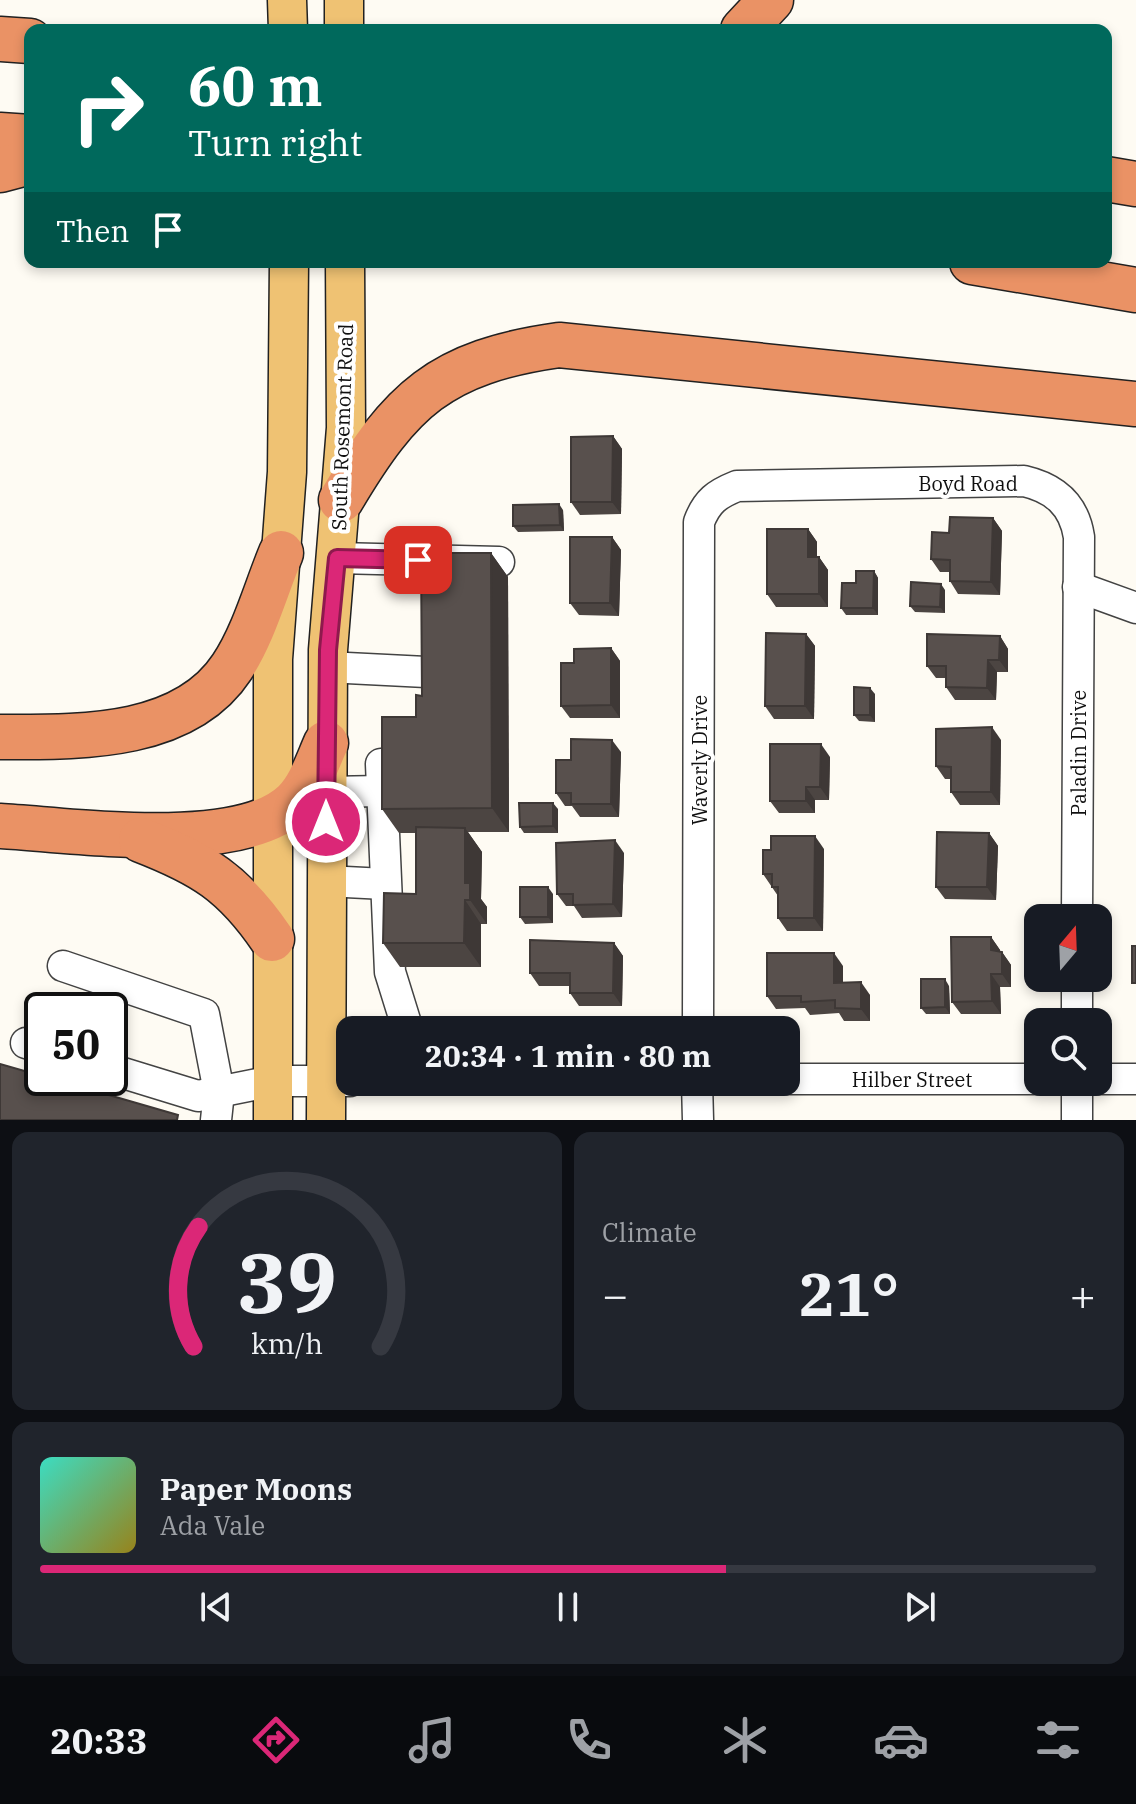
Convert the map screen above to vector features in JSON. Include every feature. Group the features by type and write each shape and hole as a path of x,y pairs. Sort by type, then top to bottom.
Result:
{"highway":[{"path":"749,24 771,0"},
{"path":"0,39 24,41"},
{"path":"0,135 24,137"},
{"path":"0,170 24,164"},
{"path":"1112,180 1136,184"},
{"path":"1007,268 1136,290"},
{"path":"341,500 374,445 400,413 438,382 475,363 508,352 559,345 1136,404"},
{"path":"0,737 98,733 156,722 189,709 217,687 235,663 281,553"},
{"path":"0,826 127,835 187,834 246,827 271,818 293,803 307,786 326,743"},
{"path":"127,835 205,868 248,904 272,939"}],"main road":[{"path":"287,0 288,24"},
{"path":"344,0 344,24"},
{"path":"273,1120 273,659 287,472 289,268"},
{"name":"South Rosemont Road","path":"336,1048 326,881 326,743 327,667 346,428 345,268"},
{"name":"South Rosemont Road","path":"326,1120 336,1088"}],"street":[{"name":"Boyd Road","path":"717,495 737,486 1024,481 1044,486 1058,494 1077,525 1078,587"},
{"name":"Waverly Drive","path":"698,1016 699,522 705,508 717,495"},
{"path":"337,558 499,562"},
{"path":"1078,587 1136,608"},
{"name":"Paladin Drive","path":"1077,904 1078,587"},
{"path":"327,667 426,672"},
{"path":"326,792 382,778 390,972 404,1016"},
{"path":"326,881 385,884"},
{"path":"63,966 204,1014 218,1106"},
{"path":"128,1075 198,1096 218,1106"},
{"name":"Hilber Street","path":"800,1079 1024,1079"},
{"path":"1112,1079 1136,1079"},
{"path":"218,1106 273,1081 336,1081"},
{"path":"697,1096 698,1120"},
{"path":"1077,1096 1077,1120"}],"building":[{"path":"613,436 612,502 571,502 571,437"},
{"path":"559,504 560,525 513,526 513,505"},
{"path":"950,517 993,518 991,582 950,581 950,560 931,559 932,532 949,533"},
{"path":"767,529 808,529 808,557 819,557 819,594 767,594"},
{"path":"570,537 612,537 610,603 570,603"},
{"path":"421,553 491,553 492,808 382,809 382,717 416,717 416,695 422,696"},
{"path":"856,571 874,571 873,608 841,608 842,583 856,583"},
{"path":"911,582 941,584 940,607 910,606"},
{"path":"766,633 806,634 805,706 765,706"},
{"path":"927,634 1000,636 999,660 988,660 987,688 946,687 946,666 927,666"},
{"path":"611,648 611,705 561,706 561,663 574,663 574,649"},
{"path":"854,687 870,688 870,715 854,715"},
{"path":"992,727 991,792 951,792 951,767 936,766 936,729"},
{"path":"571,739 612,740 611,804 571,804 571,793 556,793 556,760 571,760"},
{"path":"770,744 821,744 820,787 806,787 806,801 770,801"},
{"path":"519,803 553,803 553,826 520,827"},
{"path":"416,827 465,828 465,883 470,883 470,900 465,900 464,943 383,943 384,893 416,894"},
{"path":"937,832 989,833 987,887 936,887"},
{"path":"771,836 815,836 814,918 778,918 778,887 772,887 772,874 763,874 763,850 771,850"},
{"path":"615,840 613,904 573,905 573,894 557,894 556,843"},
{"path":"520,887 548,887 548,917 520,917"},
{"path":"951,937 991,937 991,950 1002,952 1002,974 991,974 992,1001 952,1002"},
{"path":"530,940 614,943 613,993 570,993 570,973 530,973"},
{"path":"1132,946 1136,946 1136,983 1132,983"},
{"path":"767,953 834,953 834,983 861,982 861,1009 835,1008 835,1000 801,1002 801,996 767,996"},
{"path":"921,979 945,979 945,1007 921,1008"},
{"path":"0,1064 24,1071 24,1096 112,1096 178,1115 177,1120 0,1120"}],"route":[{"path":"326,822 328,650 337,558 418,560"}]}
